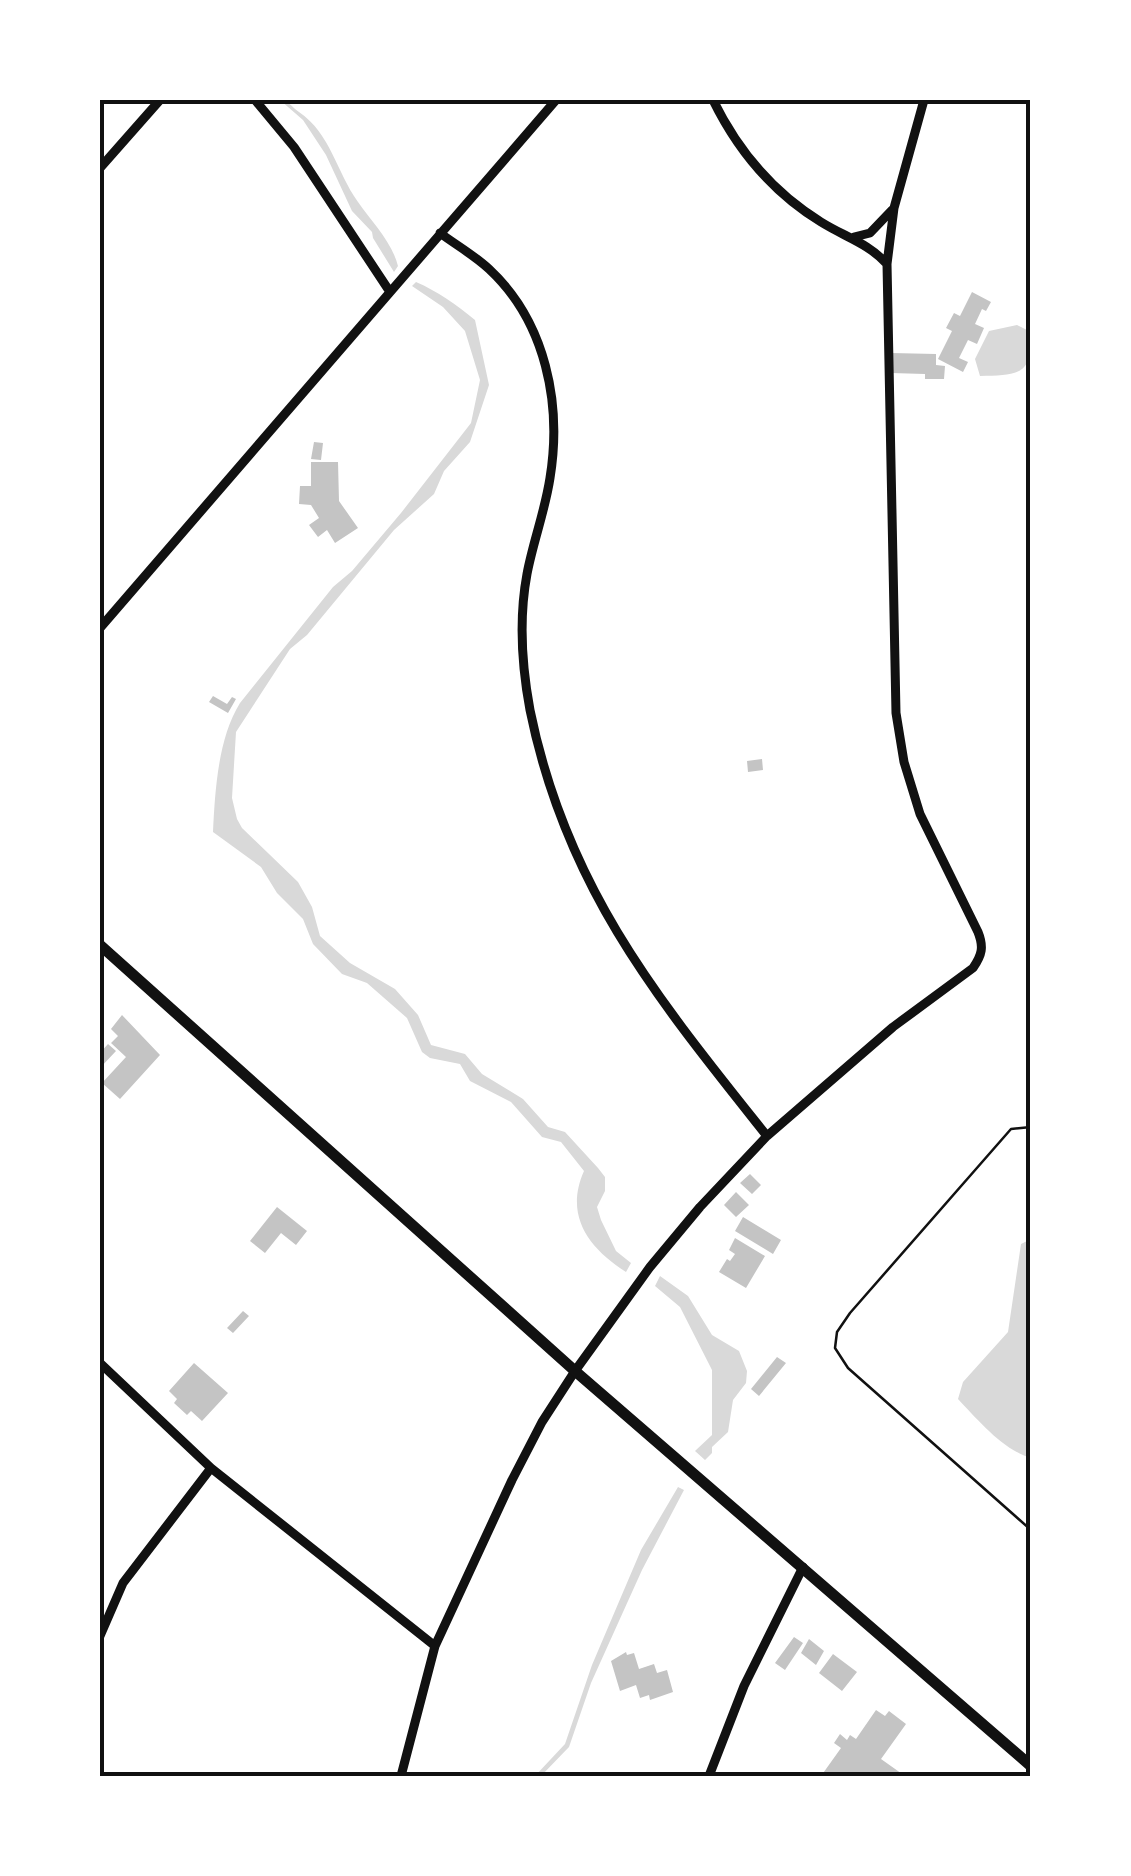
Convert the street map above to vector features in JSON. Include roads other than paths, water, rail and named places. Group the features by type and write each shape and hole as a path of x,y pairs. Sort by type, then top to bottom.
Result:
{"street":[{"path":"100,168 160,100"},
{"path":"256,100 294,147 390,292"},
{"path":"100,628 556,100"},
{"path":"713,100 748,158 772,186 826,226 854,237 888,264"},
{"path":"402,1776 436,1646 512,1480 575,1370 663,1252 768,1136 892,1027 973,968 981,956 983,944 978,932 920,814 904,762 896,714 888,264 894,208 924,100"},
{"path":"854,237 870,233 894,208"},
{"path":"440,233 490,269 518,305 538,341 552,380 551,476 527,574 522,617 530,707 558,812 583,873 627,953 680,1027 768,1136"},
{"path":"100,945 575,1370 1031,1766"},
{"path":"100,1363 211,1468 436,1646"},
{"path":"100,1636 123,1583 211,1468"},
{"path":"709,1776 744,1686 803,1566"}]}
